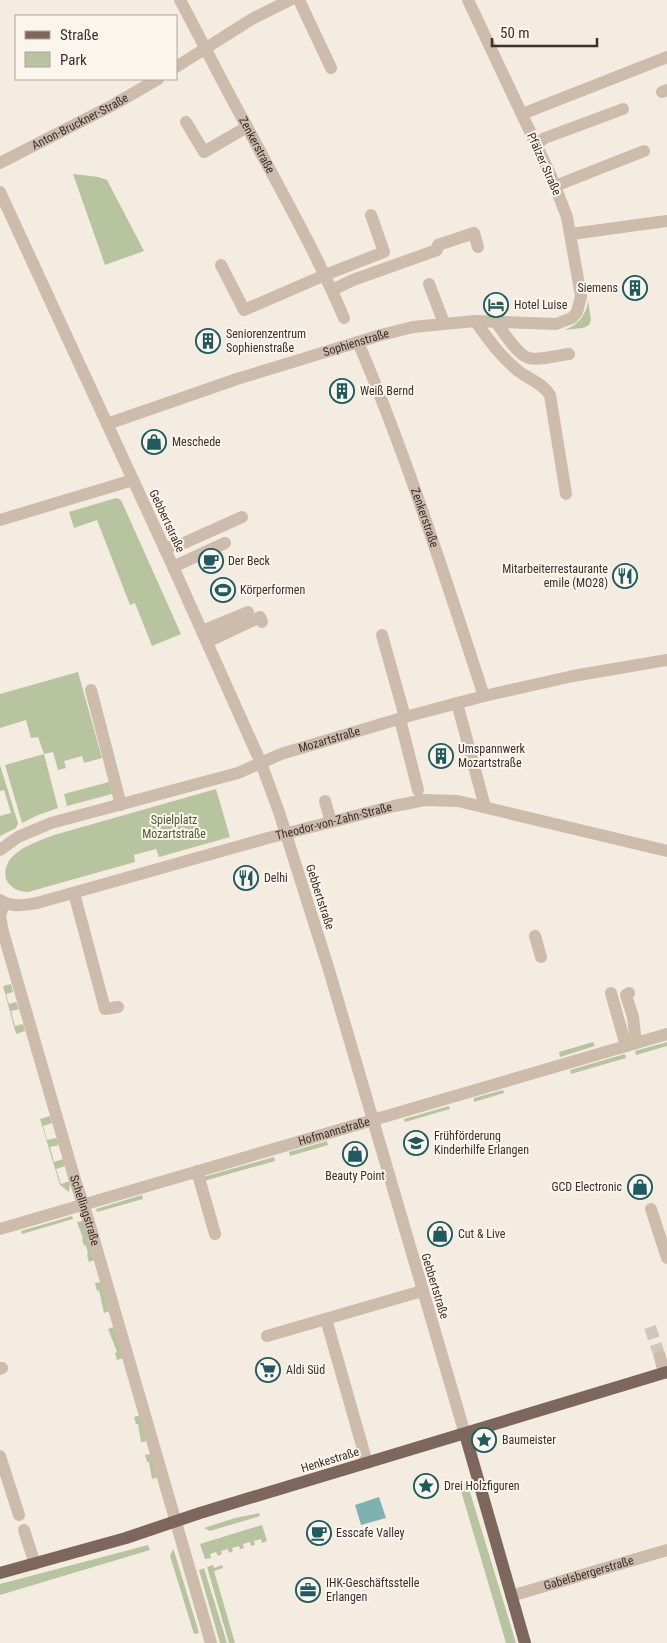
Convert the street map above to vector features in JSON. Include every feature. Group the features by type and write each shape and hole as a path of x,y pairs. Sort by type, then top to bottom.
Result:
{"main road":[{"name":"Henkestraße","path":"0,1574 126,1538 666,1373"},
{"name":"Gebbertstraße","path":"465,1434 525,1643"}],"street":[{"name":"Zenkerstraße","path":"180,0 296,217 325,274 344,318"},
{"path":"178,66 252,19 290,0"},
{"path":"299,0 331,68"},
{"name":"Pfälzer Straße","path":"468,0 555,186 571,234 581,303 572,318 556,324"},
{"path":"522,114 667,57"},
{"name":"Anton-Bruckner-Straße","path":"0,162 112,105 156,80"},
{"path":"536,144 545,138 623,109"},
{"path":"186,122 204,152 247,127"},
{"path":"555,186 644,151"},
{"name":"Gebbertstraße","path":"0,192 205,636 261,763 329,970 465,1434"},
{"path":"221,265 244,310 325,274 384,252 371,215"},
{"path":"571,234 667,221"},
{"path":"332,290 353,280 437,250 438,244 474,233 478,247"},
{"path":"429,284 444,323"},
{"path":"474,320 502,356 525,376 539,383 550,395 566,494"},
{"name":"Sophienstraße","path":"107,424 237,379 414,327 474,320 556,324"},
{"path":"495,321 522,354 529,358 536,359 569,354"},
{"name":"Zenkerstraße","path":"358,342 431,536 484,696"},
{"path":"0,520 133,480"},
{"path":"164,548 184,543 242,517"},
{"path":"173,567 225,544"},
{"path":"205,636 248,612"},
{"path":"205,636 260,617 262,622"},
{"path":"382,635 403,718 418,790"},
{"name":"Mozartstraße","path":"0,850 18,837 51,823 238,773 281,754 403,718 484,696 573,676 667,660"},
{"path":"91,690 120,805"},
{"path":"457,703 485,807"},
{"name":"Theodor-von-Zahn-Straße","path":"2,902 20,906 74,893 285,834 425,800 458,800 667,851"},
{"path":"325,801 331,822"},
{"path":"74,893 105,1009 118,1007"},
{"name":"Schellingstraße","path":"2,902 0,916 3,932 211,1643"},
{"path":"535,936 541,957"},
{"path":"629,993 626,995 633,1017 631,1044"},
{"path":"611,994 631,1044"},
{"name":"Hofmannstraße","path":"0,1229 667,1034"},
{"path":"197,1171 215,1234"},
{"path":"651,1210 661,1225 667,1258"},
{"path":"268,1336 422,1291"},
{"path":"326,1319 367,1463"},
{"path":"660,1357 666,1373"},
{"path":"0,1456 3,1477 19,1515"},
{"path":"24,1530 35,1564"},
{"name":"Gabelsbergerstraße","path":"511,1596 667,1550"}],"green space":[{"path":"73,174 107,180 144,251 105,265"},
{"path":"588,300 591,320 589,325 583,328 565,330 581,318 586,310"},
{"path":"116,498 121,500 181,634 152,646 135,603 130,605 97,520 74,528 69,512"},
{"path":"78,672 102,758 84,763 82,756 64,761 66,768 58,770 53,752 44,754 38,737 31,738 26,720 0,728 0,694"},
{"path":"44,754 58,808 22,823 5,765"},
{"path":"0,765 18,823 16,828 0,836 0,816 11,813 4,790 0,791"},
{"path":"109,782 112,794 67,806 64,794"},
{"name":"Spielplatz Mozartstraße","path":"216,789 230,837 159,857 156,849 134,855 135,862 28,892 15,889 6,879 6,870 14,855 38,841"},
{"path":"11,984 13,992 6,994 9,1004 16,1002 19,1009 11,1011 15,1026 23,1024 25,1031 16,1034 3,986"},
{"path":"593,1042 595,1046 560,1057 559,1052"},
{"path":"667,1042 667,1046 636,1055 635,1051"},
{"path":"625,1054 626,1058 571,1074 570,1070"},
{"path":"503,1090 504,1093 474,1102 474,1098"},
{"path":"449,1106 450,1109 405,1122 404,1119"},
{"path":"50,1116 52,1123 43,1126 47,1140 56,1138 59,1145 50,1147 54,1162 63,1159 65,1166 56,1169 61,1184 70,1181 69,1192 60,1185 40,1119"},
{"path":"327,1141 328,1145 290,1156 289,1152"},
{"path":"274,1157 275,1161 204,1181 203,1177"},
{"path":"142,1195 143,1199 97,1212 96,1209"},
{"path":"72,1216 73,1219 22,1234 21,1231"},
{"path":"83,1221 94,1260 89,1262 86,1245 84,1246 77,1222"},
{"path":"101,1282 109,1311 104,1313 99,1290 97,1291 95,1283"},
{"path":"114,1327 123,1358 117,1360 115,1353 117,1352 108,1329"},
{"path":"140,1415 147,1441 141,1442 138,1424 136,1424 134,1417"},
{"path":"151,1454 158,1477 152,1479 149,1462 147,1462 145,1455"},
{"path":"466,1479 516,1643 506,1643 461,1491"},
{"path":"259,1513 260,1516 210,1531 204,1528 235,1518"},
{"path":"262,1525 267,1541 262,1543 261,1539 254,1541 255,1545 251,1546 250,1542 243,1544 244,1548 240,1549 239,1546 232,1548 233,1551 229,1553 228,1549 221,1551 222,1554 218,1556 216,1552 210,1554 211,1558 205,1559 200,1544"},
{"path":"148,1545 150,1550 0,1595 0,1584"},
{"path":"173,1549 199,1633 194,1634 170,1556"},
{"path":"213,1565 214,1568 222,1565 223,1568 214,1571 235,1643 229,1643 207,1567"},
{"path":"204,1568 227,1643 220,1643 199,1570"}],"water":[{"path":"379,1497 386,1518 361,1525 355,1505"}],"tunnel":[{"path":"650,1327 660,1357"}],"place":[{"name":"Siemens","path":"635,288"},
{"name":"Hotel Luise","path":"496,305"},
{"name":"Seniorenzentrum Sophienstraße","path":"208,341"},
{"name":"Weiß Bernd","path":"342,391"},
{"name":"Meschede","path":"154,442"},
{"name":"Der Beck","path":"211,561"},
{"name":"Mitarbeiterrestaurante emile (MO28)","path":"625,576"},
{"name":"Körperformen","path":"223,590"},
{"name":"Umspannwerk Mozartstraße","path":"441,756"},
{"name":"Delhi","path":"246,878"},
{"name":"Frühförderung Kinderhilfe Erlangen","path":"416,1143"},
{"name":"Beauty Point","path":"355,1154"},
{"name":"GCD Electronic","path":"640,1187"},
{"name":"Cut & Live","path":"440,1234"},
{"name":"Aldi Süd","path":"268,1370"},
{"name":"Baumeister","path":"484,1440"},
{"name":"Drei Holzfiguren","path":"426,1486"},
{"name":"Esscafe Valley","path":"319,1533"},
{"name":"IHK-Geschäftsstelle Erlangen","path":"308,1590"}]}
